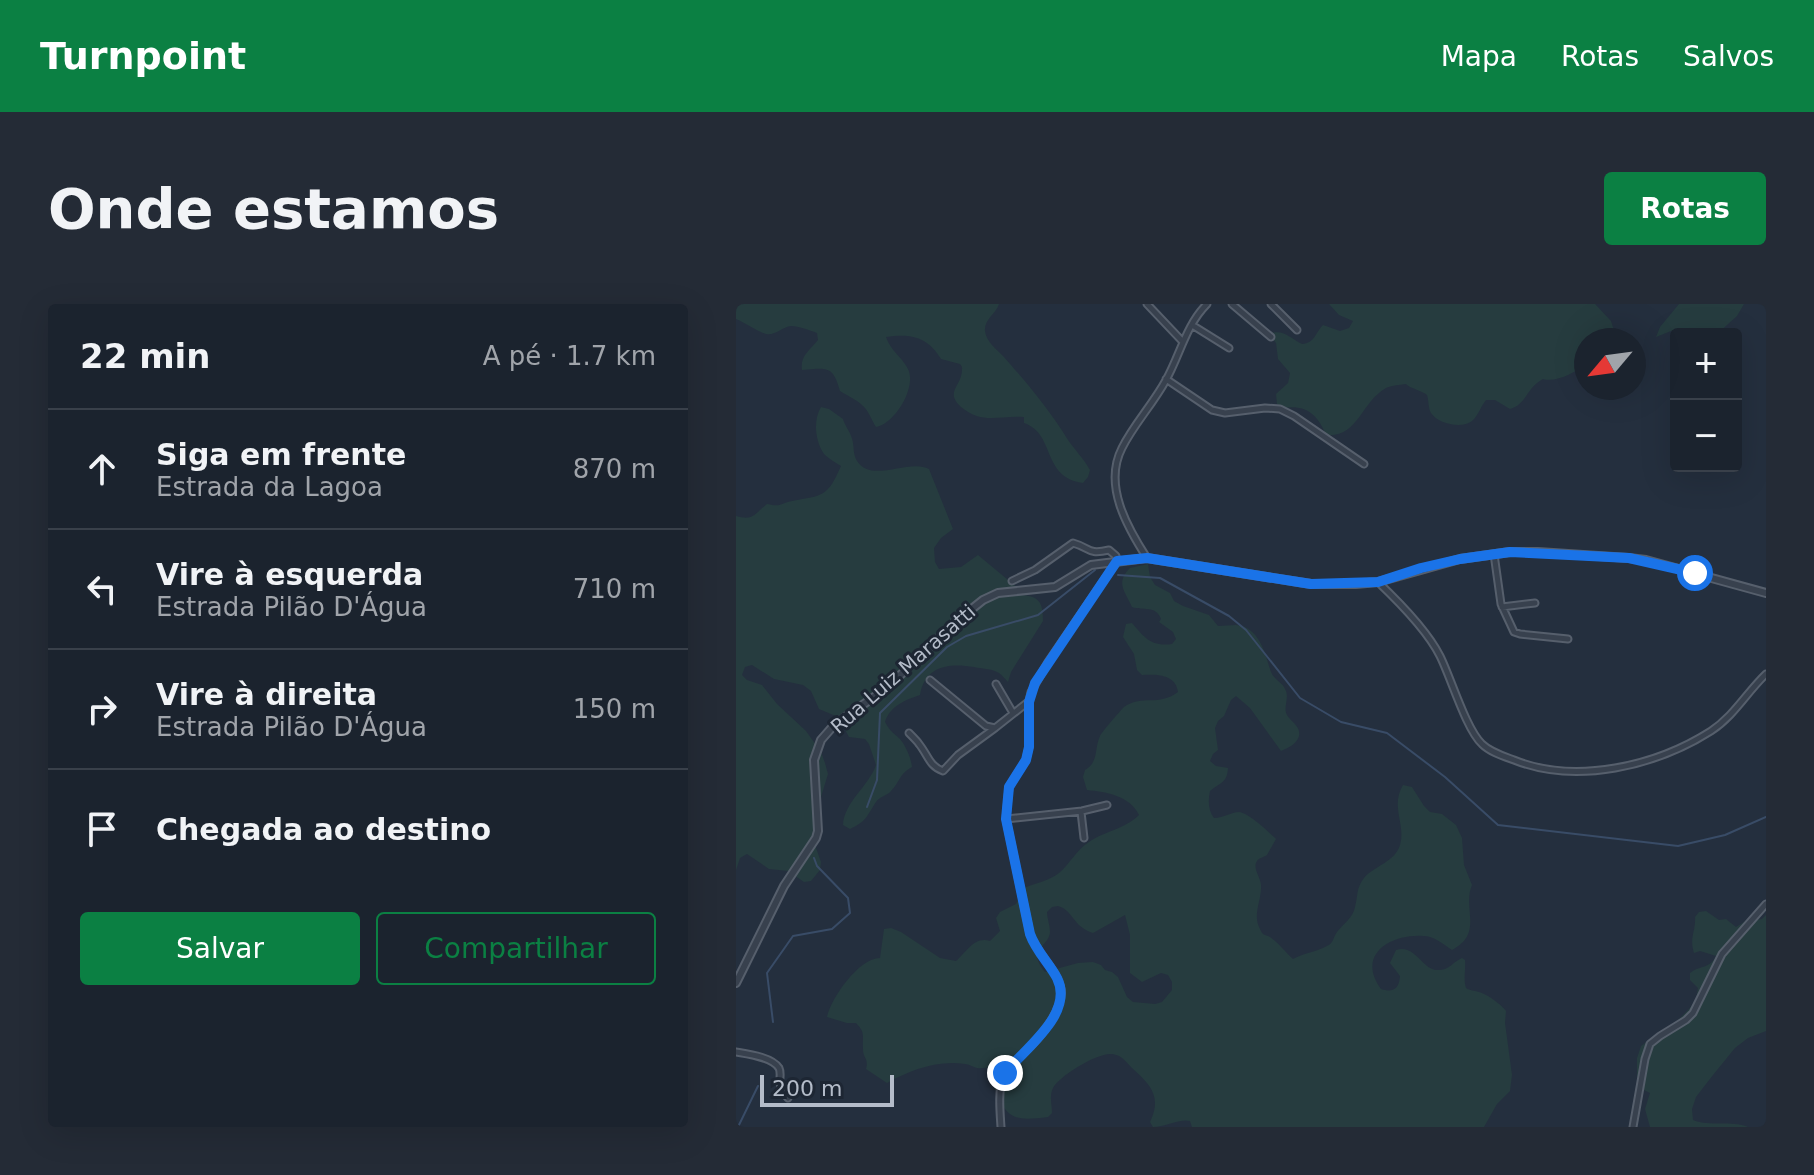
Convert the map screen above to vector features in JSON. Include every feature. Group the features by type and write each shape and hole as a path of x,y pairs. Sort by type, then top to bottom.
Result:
{"street":[{"path":"1147,304 1183,342"},
{"path":"1147,558 1129,530 1118,498 1116,467 1122,448 1166,379 1199,312 1207,304"},
{"path":"1232,304 1271,337"},
{"path":"1271,304 1297,330"},
{"path":"1192,325 1229,348"},
{"path":"1166,379 1212,410 1225,413 1280,409 1364,464"},
{"path":"1001,1127 1000,1098 1005,1073 1053,1018 1062,994 1056,975 1032,939 1006,819 1009,787 1026,760 1029,702 1035,683 1117,561 1116,556 1109,550 1095,554 1073,543 1035,570 1012,581"},
{"name":"Rua Luiz Marasatti","path":"736,983 784,886 816,838 814,760 821,740 837,723 887,688 953,624 983,600 998,593 1055,587 1091,565 1147,558 1311,584 1378,582 1421,568 1494,554 1538,552 1637,559 1766,593"},
{"path":"1494,554 1502,607 1516,634 1568,639"},
{"path":"1378,582 1436,647 1480,742 1500,755 1542,769 1577,772 1601,769 1641,763 1679,749 1726,720 1766,674"},
{"path":"1502,607 1535,603"},
{"path":"930,680 982,724 995,728"},
{"path":"996,684 1013,713"},
{"path":"909,733 930,763 943,771 958,755 1029,702"},
{"path":"1006,819 1081,812 1107,805"},
{"path":"1081,812 1084,838"},
{"path":"1633,1127 1650,1044 1693,1013 1722,954 1766,904"},
{"path":"736,1052 754,1055 778,1067 780,1085 788,1098"}],"green space":[{"path":"736,304 999,304 986,323 987,338 1053,417 1090,470 1088,477 1083,483 1061,473 1041,436 1024,423 1024,417 984,418 961,407 954,393 962,367 941,359 918,338 886,337 908,369 910,377 907,394 897,412 876,427 863,405 840,391 831,372 823,369 802,370 804,357 818,340 817,333 791,326 772,334 763,333 736,319"},
{"path":"1329,304 1595,304 1611,321 1613,328 1574,328 1574,371 1560,378 1543,379 1516,407 1510,409 1495,400 1486,400 1474,419 1456,425 1434,417 1427,395 1406,384 1386,388 1345,431 1326,435 1310,412 1283,408 1277,404 1276,394 1288,383 1290,373 1278,359 1276,343 1269,334 1282,333 1302,344 1306,343 1323,325 1340,331 1349,328 1353,321 1339,315"},
{"path":"1679,304 1744,304 1737,316 1724,328 1670,328 1670,331 1656,337 1660,327"},
{"path":"821,407 843,419 852,439 855,458 864,467 881,471 911,466 929,469 953,529 934,548 939,569 961,567 978,555 1019,589 1021,595 1039,602 1043,621 1008,682 993,670 965,666 940,668 927,677 920,695 890,712 885,722 904,745 912,767 904,772 889,793 878,800 863,821 850,829 843,825 844,817 876,765 869,744 865,739 849,737 838,717 819,709 811,691 803,685 774,679 752,665 745,667 742,675 762,685 806,731 825,763 828,774 818,807 816,848 821,862 820,870 811,881 804,882 788,871 769,869 747,854 740,858 736,870 736,516 750,517 767,504 778,505 817,496 828,490 841,466 824,454 819,443 816,424"},
{"path":"1148,564 1155,585 1170,593 1174,601 1209,615 1218,626 1236,625 1251,631 1260,642 1272,675 1286,691 1286,712 1297,727 1299,736 1281,751 1250,708 1236,696 1231,700 1215,728 1218,750 1210,761 1216,766 1228,768 1227,773 1223,782 1210,791 1209,801 1214,818 1243,813 1276,839 1267,855 1256,864 1261,885 1257,918 1263,934 1273,939 1293,959 1331,943 1352,914 1364,878 1397,851 1401,837 1398,801 1403,785 1412,787 1430,812 1442,814 1456,825 1462,838 1464,865 1472,885 1467,936 1452,950 1427,936 1399,939 1380,949 1372,966 1381,989 1389,990 1397,987 1400,976 1390,963 1396,950 1409,950 1428,967 1440,970 1462,958 1465,960 1466,988 1486,995 1506,1011 1512,1075 1510,1091 1497,1104 1484,1127 1192,1127 1186,1120 1153,1127 1150,1122 1155,1105 1153,1092 1124,1059 1112,1054 1089,1061 1057,1083 1051,1094 1052,1113 1048,1117 1023,1119 1011,1115 1002,1104 991,1077 998,1072 996,1068 955,1063 934,1065 887,1083 866,1069 859,1026 827,1017 847,980 863,965 880,958 884,929 901,932 940,958 956,961 975,943 990,941 1000,931 996,918 1000,912 1016,904 1024,888 1055,876 1084,845 1128,824 1139,815 1124,799 1087,790 1083,777 1094,759 1100,736 1124,707 1138,701 1164,699 1178,692 1169,678 1142,675 1137,670 1134,654 1123,637 1126,624 1132,623 1153,642 1165,645 1172,644 1176,639 1173,632 1159,622 1161,619 1156,612 1132,607 1122,583 1130,568","holes":["1052,907 1063,908 1081,927 1093,933 1125,915 1130,935 1130,973 1142,982 1161,973 1168,975 1172,990 1162,1002 1133,1002 1127,997 1118,977 1093,962 1045,972 1038,953 1049,937 1047,912"]},
{"path":"1706,911 1736,927 1766,915 1766,1031 1748,1038 1735,1048 1696,1097 1692,1109 1693,1120 1748,1127 1650,1127 1645,1109 1650,1093 1640,1088 1637,1081 1637,1058 1641,1046 1660,1038 1696,1000 1698,988 1690,980 1690,973 1711,963 1716,956 1700,951 1694,953 1695,917 1699,912"}],"waterway":[{"path":"867,807 877,780 880,713 947,647 966,636 1038,615 1095,570"},
{"path":"1118,575 1160,578 1229,616 1246,630 1300,698 1341,722 1387,733 1445,777 1498,825 1678,846 1725,835 1766,817"},
{"path":"773,1022 767,973 793,936 832,929 850,913 848,898 817,866 814,858"},
{"path":"738,1127 758,1086"}],"route":[{"path":"1005,1073 1032,1046 1053,1018 1062,994 1056,975 1030,934 1006,819 1007,796 1012,780 1028,754 1029,702 1035,683 1117,561 1147,558 1311,584 1378,582 1460,559 1510,552 1629,558 1695,573"}]}
